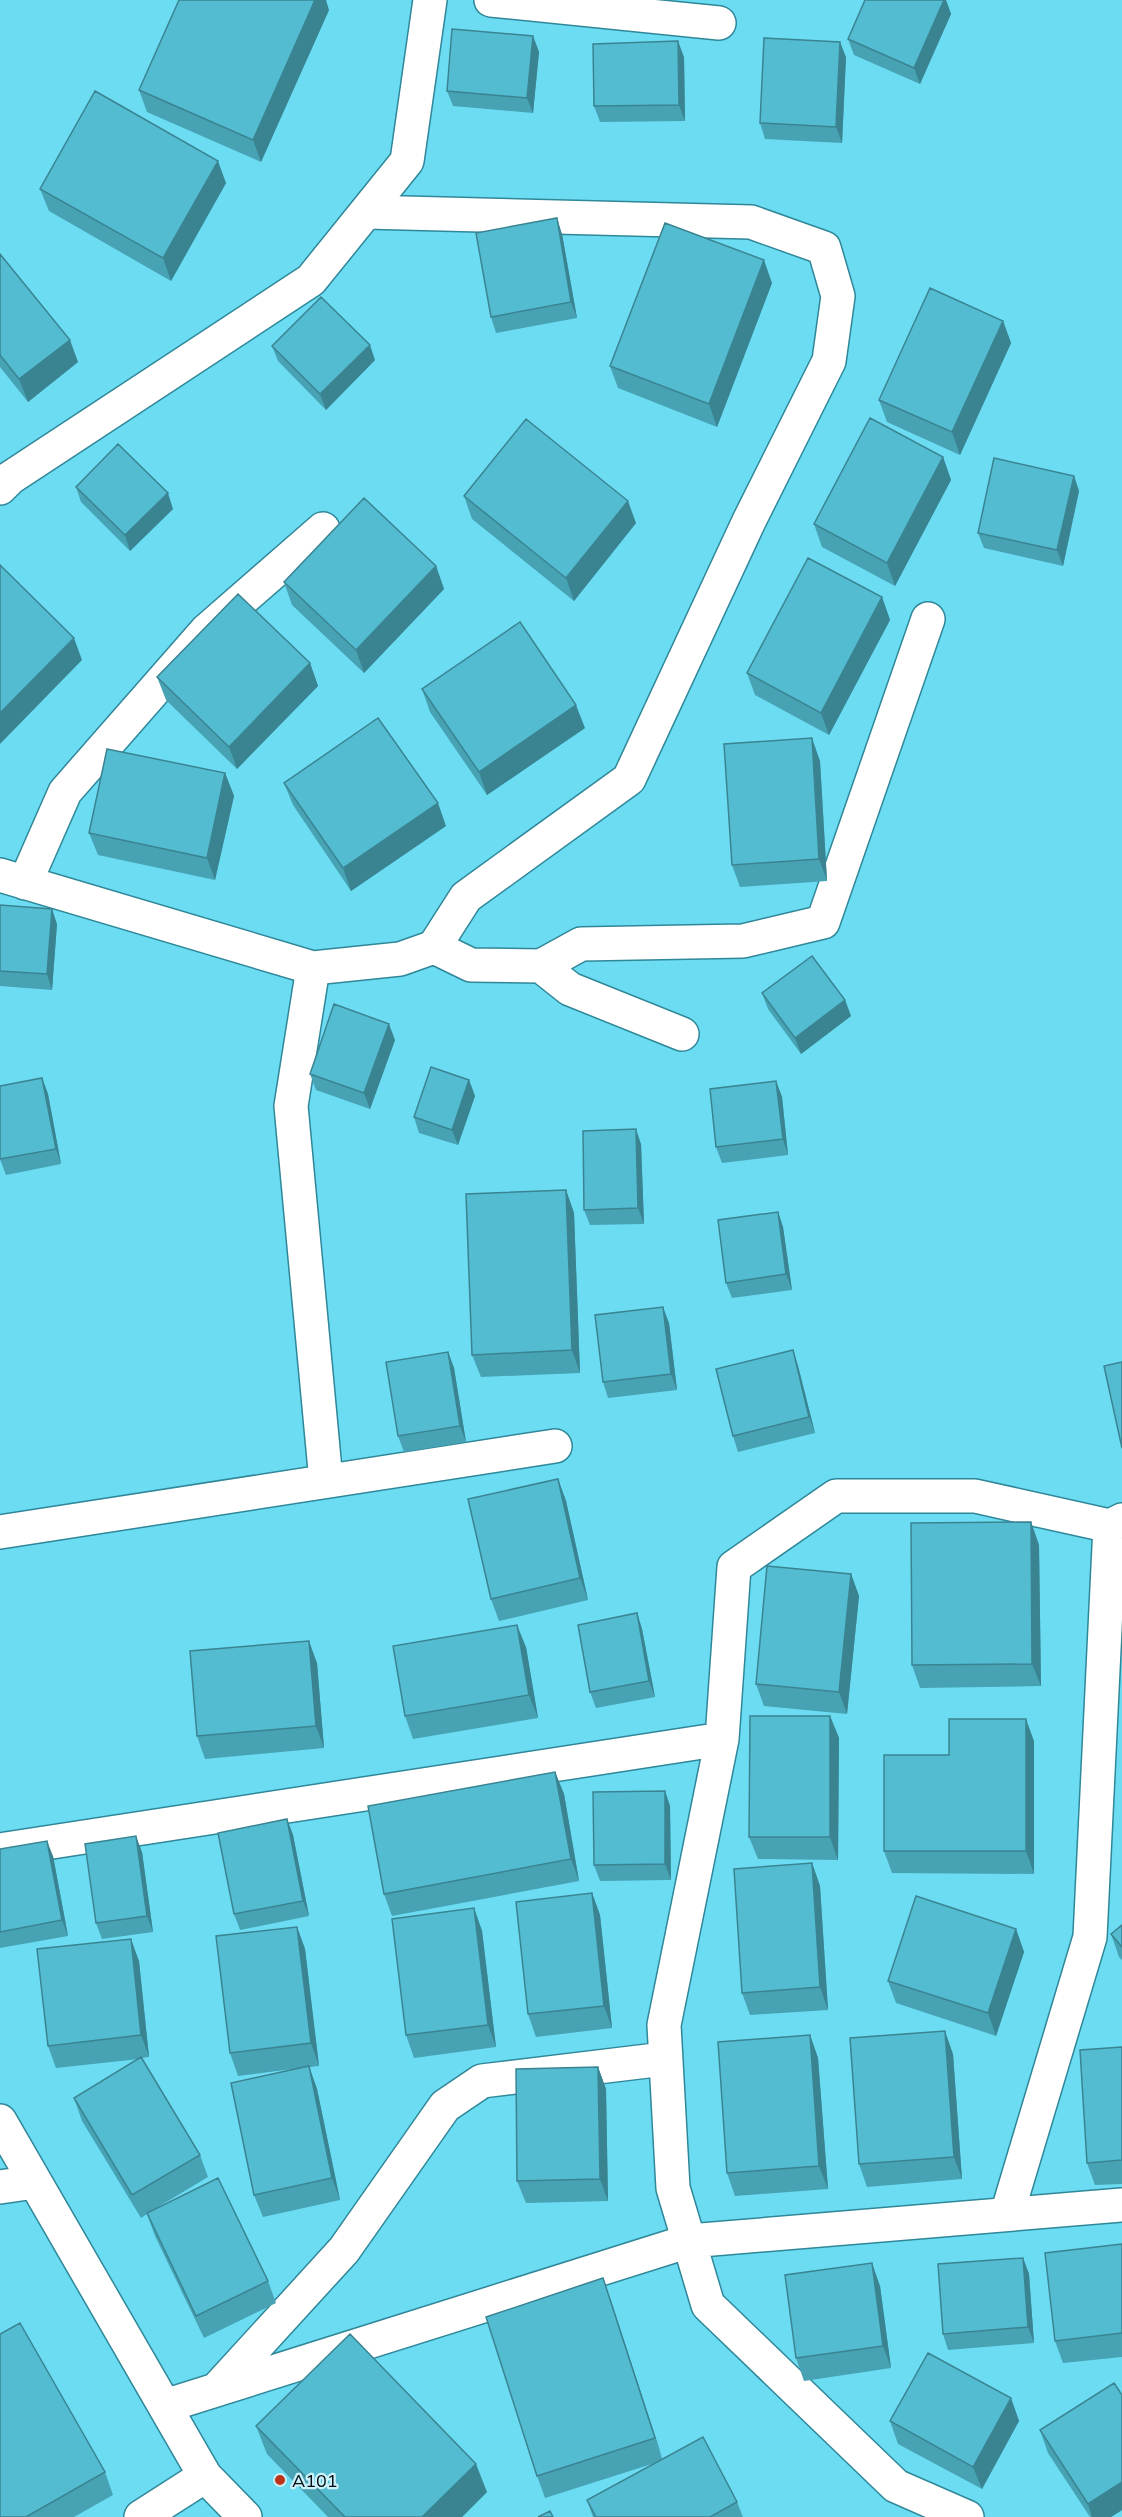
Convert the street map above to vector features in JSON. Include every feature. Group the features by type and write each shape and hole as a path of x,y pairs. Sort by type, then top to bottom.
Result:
{"street":[{"path":"0,488 10,478 311,280 407,161 430,0"},
{"path":"491,0 719,23"},
{"path":"323,529 206,631 66,792 13,879 313,968 400,958 434,947 466,897 629,779 749,521 829,361 838,296 824,248 751,222 366,212"},
{"path":"434,947 471,965 541,966 580,944 743,941 823,922 928,619"},
{"path":"541,966 570,989 682,1034"},
{"path":"313,968 291,1106 326,1481"},
{"path":"0,1532 555,1446"},
{"path":"968,2517 896,2486 708,2305 673,2188 664,2059 664,2025 722,1739 734,1567 836,1496 975,1496 1116,1523 1090,1937 1007,2214"},
{"path":"0,1850 722,1739"},
{"path":"217,2389 344,2250 445,2106 482,2081 664,2059"},
{"path":"0,2121 205,2476 245,2517"},
{"path":"0,2187 35,2182"},
{"path":"165,2406 689,2241 1122,2205"},
{"path":"141,2517 205,2476"}],"building":[{"path":"179,0 315,0 253,140 139,90"},
{"path":"865,0 944,0 914,68 848,39"},
{"path":"452,29 533,36 527,98 447,91"},
{"path":"764,38 840,42 836,127 760,123"},
{"path":"678,41 679,105 594,106 593,44"},
{"path":"95,91 218,161 163,258 40,189"},
{"path":"557,218 571,302 491,317 476,233"},
{"path":"665,223 764,260 709,404 610,366"},
{"path":"0,254 70,340 19,379 0,355"},
{"path":"930,288 1003,321 952,432 879,400"},
{"path":"321,297 370,345 320,394 272,346"},
{"path":"870,418 943,457 887,563 814,524"},
{"path":"526,419 628,501 566,578 464,496"},
{"path":"118,444 168,493 125,535 76,487"},
{"path":"994,458 1074,476 1057,550 978,533"},
{"path":"364,498 436,566 356,650 284,582"},
{"path":"808,558 882,597 821,713 747,673"},
{"path":"0,565 74,638 0,713"},
{"path":"238,594 310,663 229,747 157,677"},
{"path":"520,622 576,705 479,772 422,689"},
{"path":"378,718 438,803 343,868 284,783"},
{"path":"812,738 819,859 732,865 724,744"},
{"path":"107,749 225,773 207,858 89,833"},
{"path":"0,905 52,909 47,974 0,971"},
{"path":"812,956 845,1000 795,1038 762,993"},
{"path":"334,1004 389,1024 364,1093 310,1074"},
{"path":"431,1067 469,1080 452,1130 414,1117"},
{"path":"42,1078 56,1149 0,1159 0,1086"},
{"path":"776,1081 783,1139 716,1147 710,1089"},
{"path":"636,1129 638,1208 584,1210 583,1131"},
{"path":"566,1190 572,1350 472,1355 466,1194"},
{"path":"778,1212 786,1274 726,1283 718,1220"},
{"path":"663,1307 671,1374 603,1382 595,1315"},
{"path":"793,1350 809,1417 733,1436 716,1369"},
{"path":"448,1352 460,1426 398,1436 386,1362"},
{"path":"1122,1362 1122,1448 1104,1366"},
{"path":"558,1479 580,1578 491,1599 468,1499"},
{"path":"1031,1522 1032,1664 912,1665 911,1523"},
{"path":"767,1566 851,1574 839,1692 756,1684"},
{"path":"637,1613 649,1681 590,1692 578,1625"},
{"path":"517,1625 529,1695 405,1716 393,1646"},
{"path":"309,1641 316,1726 197,1736 190,1651"},
{"path":"750,1716 830,1716 830,1837 749,1837"},
{"path":"949,1719 1026,1719 1026,1851 884,1851 884,1755 949,1755"},
{"path":"555,1772 571,1859 384,1894 368,1806"},
{"path":"665,1791 665,1864 594,1865 593,1792"},
{"path":"287,1819 303,1901 234,1914 218,1833"},
{"path":"136,1836 147,1916 96,1923 85,1844"},
{"path":"47,1841 62,1920 0,1932 0,1849"},
{"path":"812,1863 820,1987 742,1993 734,1869"},
{"path":"592,1893 604,2006 528,2014 516,1902"},
{"path":"916,1896 1016,1929 988,2013 888,1981"},
{"path":"474,1908 488,2025 406,2035 392,1919"},
{"path":"1122,1925 1122,1947 1111,1934"},
{"path":"297,1927 311,2043 230,2053 216,1936"},
{"path":"131,1939 141,2035 48,2046 37,1949"},
{"path":"945,2031 954,2157 859,2164 850,2038"},
{"path":"810,2035 819,2166 727,2173 718,2042"},
{"path":"1122,2047 1122,2160 1087,2163 1080,2050"},
{"path":"141,2057 200,2155 132,2195 74,2098"},
{"path":"309,2066 332,2178 254,2195 231,2083"},
{"path":"598,2067 600,2179 517,2181 516,2069"},
{"path":"218,2178 268,2281 196,2316 147,2213"},
{"path":"1122,2244 1122,2333 1055,2341 1045,2253"},
{"path":"1023,2258 1028,2327 943,2334 938,2264"},
{"path":"872,2263 883,2346 796,2358 785,2275"},
{"path":"603,2278 655,2438 537,2476 486,2317"},
{"path":"20,2323 105,2472 26,2517 0,2517 0,2334"},
{"path":"350,2334 476,2464 422,2517 345,2517 256,2426"},
{"path":"928,2353 1011,2398 973,2467 890,2421"},
{"path":"1114,2383 1122,2395 1122,2482 1088,2504 1040,2430"},
{"path":"703,2437 737,2502 710,2517 596,2517 587,2500"},
{"path":"550,2511 553,2517 538,2517"}],"place":[{"name":"A101","path":"280,2480"}]}
